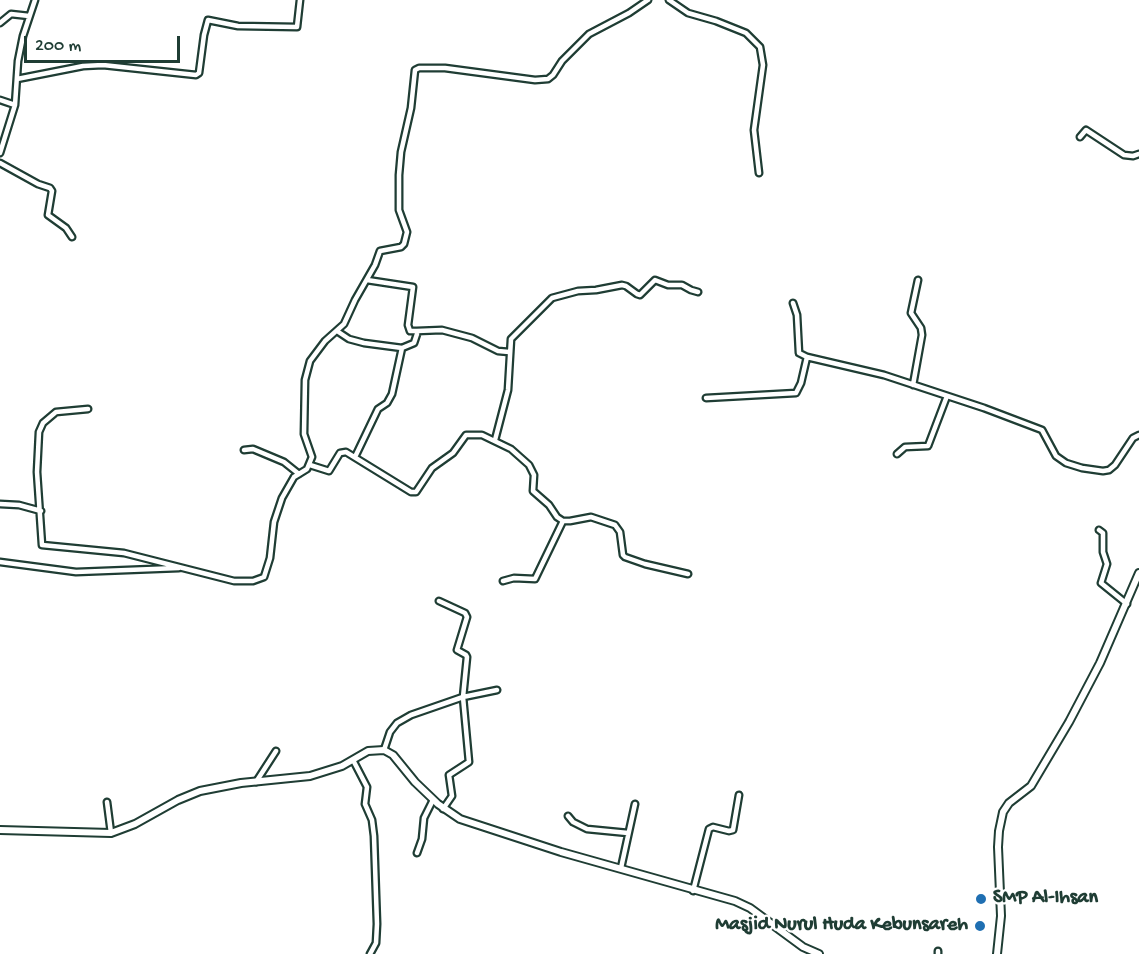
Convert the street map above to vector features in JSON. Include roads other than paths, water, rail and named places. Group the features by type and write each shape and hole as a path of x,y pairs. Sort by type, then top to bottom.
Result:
{"street":[{"path":"0,153 15,105 22,36 36,0"},
{"path":"17,79 83,66 103,65 196,75 199,73 208,20 238,26 297,27 300,0"},
{"path":"88,409 61,410 48,417 39,432 37,472 44,546 114,552 185,567 234,581 253,581 264,577 270,558 277,510 294,477 310,465 312,457 304,434 307,370 310,361 325,341 344,324 380,251 403,247 407,232 399,210 399,175 401,152 417,69 446,68 535,80 548,79 589,33 629,13 648,0"},
{"path":"669,0 688,13 746,33 760,47 763,65 754,130 759,173"},
{"path":"0,23 11,14 29,16"},
{"path":"0,100 15,105"},
{"path":"1080,137 1086,130 1124,155 1139,154"},
{"path":"0,162 52,189 48,215 66,228 72,237"},
{"path":"367,280 413,287 408,325 410,331 442,330 472,338 498,351 509,352"},
{"path":"495,440 508,390 509,352 513,336 555,296 622,285 640,295 655,280 668,285 682,285 699,292"},
{"path":"913,385 922,335 921,328 911,313 918,280"},
{"path":"793,303 797,315 799,353 807,357 884,375 1042,430 1056,456 1066,463 1082,468 1109,470 1133,438 1139,435"},
{"path":"338,331 349,339 364,344 402,348 417,340 417,331"},
{"path":"355,457 378,410 387,403 392,394 402,348"},
{"path":"706,398 796,393 801,383 807,357"},
{"path":"897,454 905,447 928,446 947,396"},
{"path":"310,465 329,471 341,452 349,453 411,492 416,492 432,468 453,453 466,435 482,435 511,448 529,465 534,475 533,491 563,521 591,517 615,525 620,532 622,555 645,564 688,574"},
{"path":"244,450 253,449 284,462 299,474"},
{"path":"0,504 41,511"},
{"path":"503,581 513,578 535,579 563,521"},
{"path":"1099,530 1103,533 1103,552 1107,564 1101,583 1127,603"},
{"path":"0,562 76,572 185,567"},
{"path":"997,954 1001,916 998,847 1004,812 1009,803 1031,786 1079,702 1139,573"},
{"path":"439,601 466,615 458,650 467,657 463,697 469,762 449,775 452,796 443,809"},
{"path":"384,750 390,732 397,723 411,715 463,697 497,690"},
{"path":"0,830 111,833 135,824 178,800 200,791 310,776 342,766 368,751 384,750 393,755 433,800 460,819 561,852 742,904 803,947 819,954"},
{"path":"256,782 276,751"},
{"path":"353,760 367,787 364,804 372,820 374,836 377,924 376,943 370,954"},
{"path":"693,891 709,829 713,827 733,830 739,795"},
{"path":"417,853 422,839 424,818 433,800"},
{"path":"108,802 111,833"},
{"path":"621,868 635,804"},
{"path":"568,816 573,822 587,829 628,833"}],"place":[{"name":"SMP Al-Ihsan","path":"981,899"},
{"name":"Masjid Nurul Huda Kebunsareh","path":"980,926"}]}
